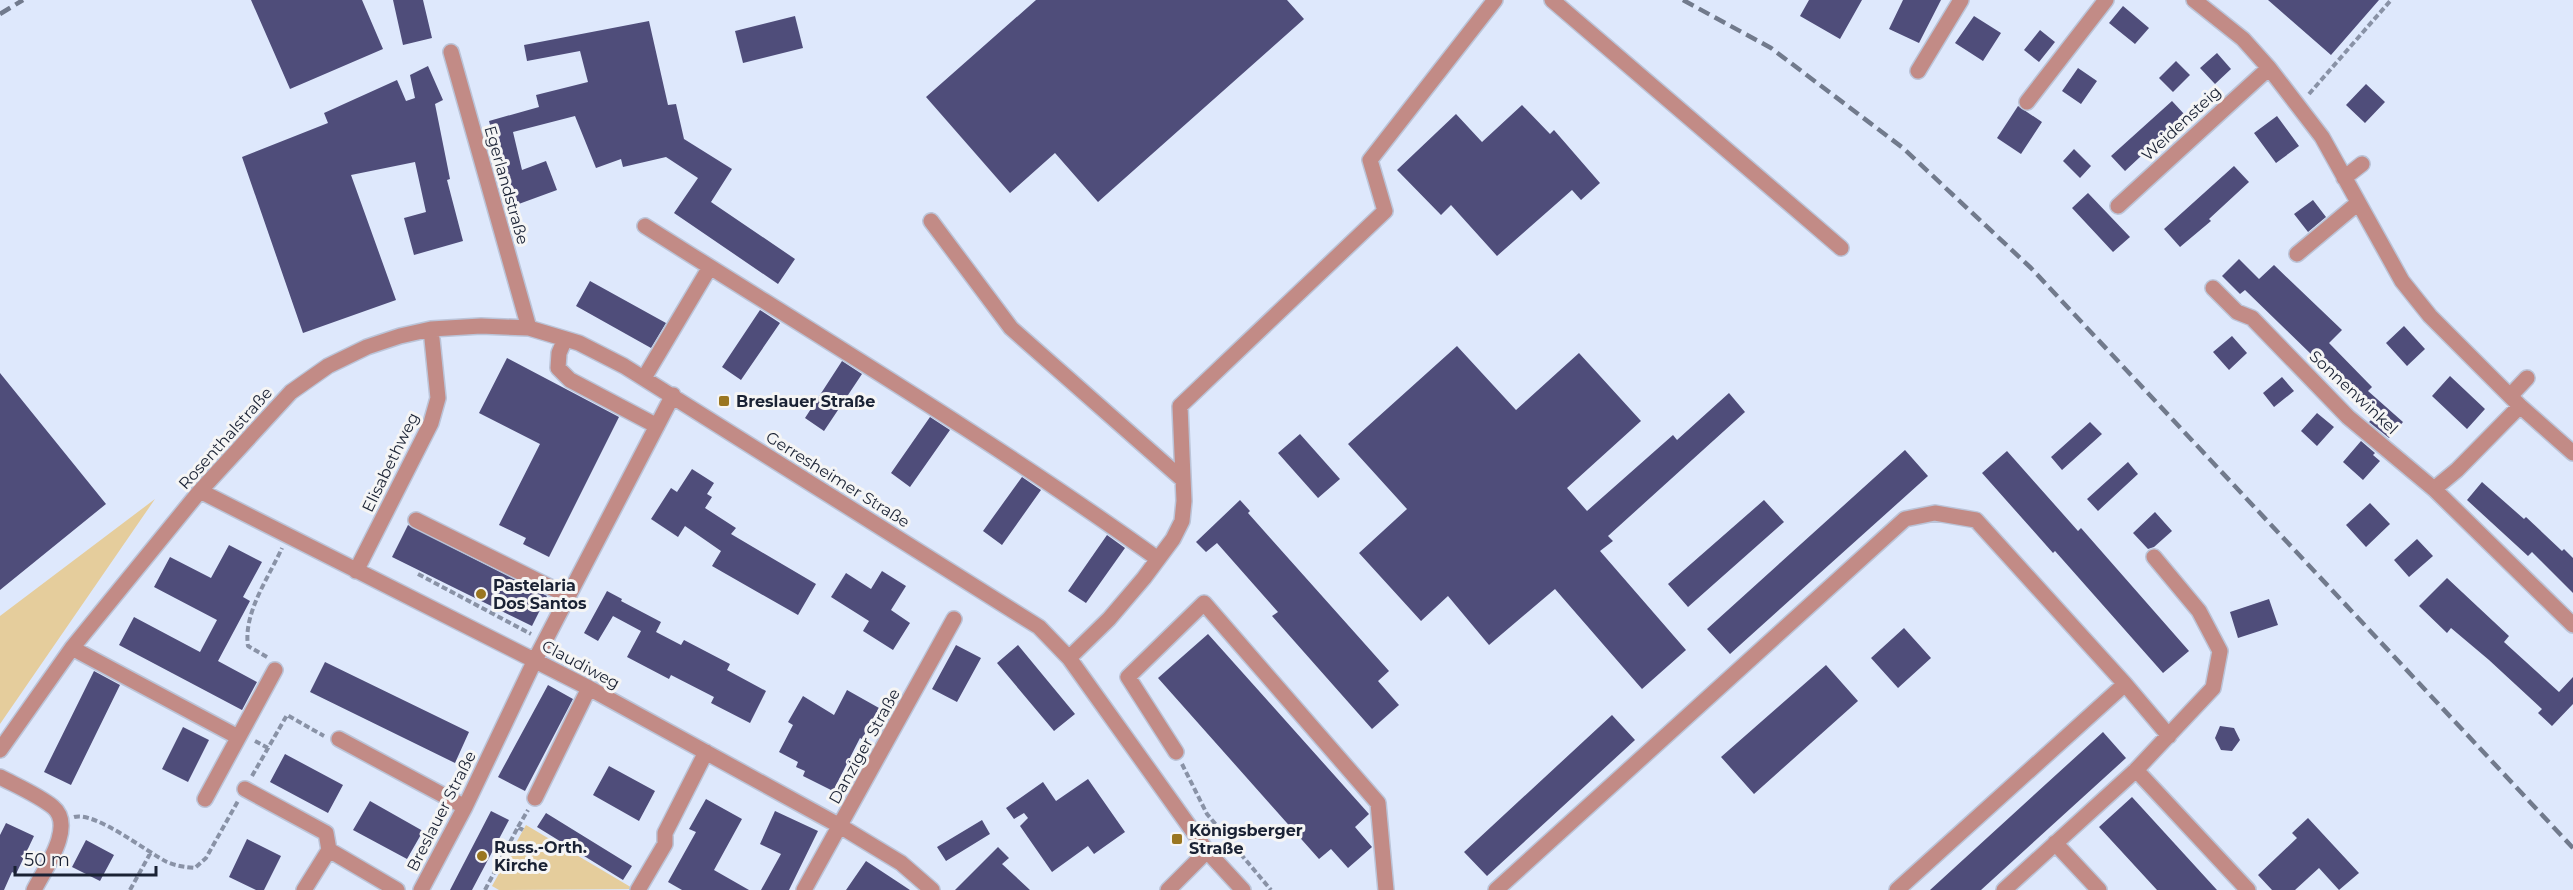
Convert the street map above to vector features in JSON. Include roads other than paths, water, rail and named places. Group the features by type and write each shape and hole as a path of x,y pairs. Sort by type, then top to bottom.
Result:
{"street":[{"path":"1069,658 1109,619 1173,539 1182,521 1184,501 1180,406 1385,211 1370,160 1496,0"},
{"path":"1552,0 1841,248"},
{"path":"1918,71 1960,0"},
{"path":"2027,102 2106,0"},
{"path":"2194,0 2243,39 2269,68 2322,137 2402,281 2430,316 2515,401 2573,453"},
{"name":"Egerlandstraße","path":"451,52 529,328"},
{"name":"Weidensteig","path":"2118,206 2269,68"},
{"path":"2344,178 2362,164"},
{"path":"2297,254 2360,206"},
{"path":"931,221 1011,328 1182,479"},
{"path":"645,226 994,446 1071,496 1158,559"},
{"path":"644,378 710,267"},
{"name":"Sonnenwinkel","path":"2213,288 2237,312 2252,318 2348,417 2434,489 2573,625"},
{"name":"Rosenthalstraße","path":"0,750 72,648 200,491 291,392 328,366 367,347 431,329 481,326 529,328 572,341"},
{"name":"Elisabethweg","path":"356,571 431,423 438,398 431,329"},
{"path":"572,341 559,353 558,368 570,380 657,426"},
{"name":"Gerresheimer Straße","path":"572,341 673,395 1039,627 1069,658 1207,851 1243,890"},
{"path":"2434,489 2457,470 2515,401 2526,378"},
{"name":"Breslauer Straße","path":"421,890 465,807 535,660 673,395"},
{"name":"Claudiweg","path":"200,491 589,688 840,826 901,863 932,890"},
{"path":"1496,890 1905,519 1935,513 1976,520 2125,684 2169,736"},
{"path":"416,520 568,596"},
{"path":"2004,890 2136,770 2214,688 2220,651 2199,610 2154,557"},
{"path":"1176,752 1128,677 1204,603 1378,803 1386,890"},
{"name":"Danziger Straße","path":"804,890 954,619"},
{"path":"72,648 238,737"},
{"path":"205,799 275,670"},
{"path":"1897,890 2125,684"},
{"path":"536,798 589,688"},
{"path":"339,739 465,807"},
{"path":"638,890 665,844 665,833 706,752"},
{"path":"2136,770 2248,890"},
{"path":"0,777 54,807 62,820 61,837 34,890"},
{"path":"245,789 326,833 328,850 304,890"},
{"path":"2055,843 2099,890"},
{"path":"328,850 397,890"},
{"path":"1168,890 1207,851"}],"railway":[{"path":"0,14 23,0"},
{"path":"1683,0 1771,48 1903,148 2031,268 2573,848"}],"place":[{"name":"Breslauer Straße","path":"724,401"},
{"name":"Pastelaria Dos Santos","path":"481,594"},
{"name":"Königsberger Straße","path":"1177,839"},
{"name":"Russ.-Orth. Kirche","path":"482,856"}]}
